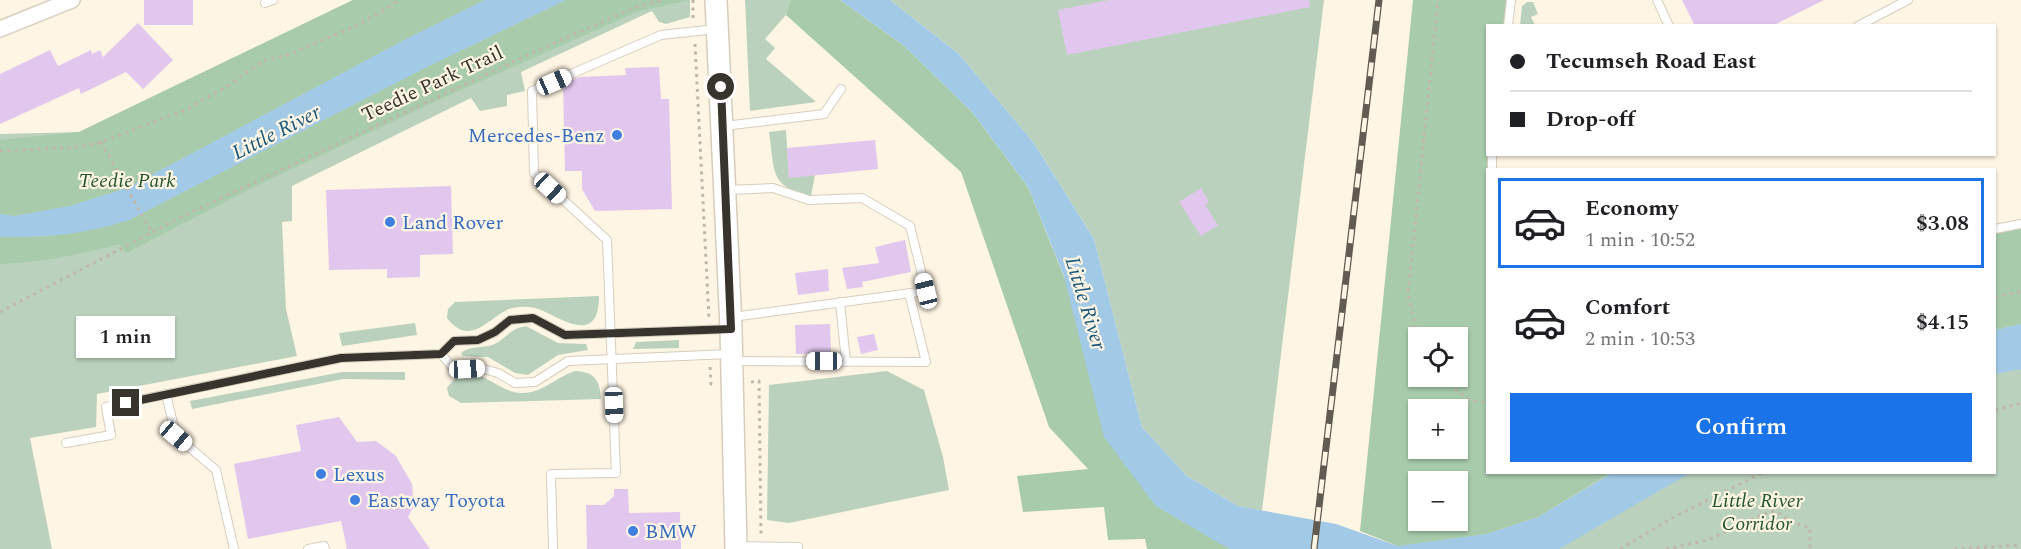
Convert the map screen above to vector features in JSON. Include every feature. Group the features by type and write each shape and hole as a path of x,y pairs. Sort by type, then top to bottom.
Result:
{"main road":[{"path":"716,0 731,323 736,547"}],"street":[{"path":"0,29 72,0"}],"lane":[{"path":"1508,24 1511,0"},
{"path":"1657,0 1668,24"},
{"path":"1862,24 1908,0"},
{"path":"553,549 551,474 616,473 613,359 607,240 534,173 532,91 661,34 718,29"},
{"path":"723,126 824,114 841,89"},
{"path":"66,443 111,435 106,407 341,358 441,354 454,341 478,340 495,332 510,320 533,318 565,335 611,333 731,323 840,302 926,291 909,226 862,198 808,200 773,188 726,190"},
{"path":"1996,229 2021,224"},
{"path":"441,354 454,369 480,368 498,373 515,383 535,382 568,361 732,357 926,363 909,293"},
{"path":"840,302 846,362"},
{"path":"166,394 176,436 216,470 234,549"},
{"path":"308,549 324,546 325,549"},
{"path":"736,547 798,547"}],"path":[{"path":"0,151 80,147 101,142 183,111 263,61 290,54 356,26 400,0"},
{"name":"Teedie Park Trail","path":"0,312 199,208 547,46 636,7 663,0"},
{"path":"693,0 693,16"},
{"path":"1415,327 1408,294 1438,0"},
{"path":"695,46 708,307"},
{"path":"101,142 152,232"},
{"path":"1996,297 2021,291"},
{"path":"759,381 762,546"},
{"path":"1452,387 1471,401 1486,403"},
{"path":"1996,410 2021,404"},
{"path":"1620,549 1674,518 1760,474"},
{"path":"1666,549 1708,540 1768,512 1776,511 1791,522 1810,528 1810,549"},
{"path":"1954,549 2021,545"}],"green space":[{"name":"Teedie Park","path":"353,0 690,0 690,17 666,24 659,22 652,11 521,72 525,91 507,95 507,106 480,111 471,98 292,186 292,221 282,222 286,309 297,356 97,394 96,427 30,438 52,549 0,549 0,134 79,132"},
{"name":"Teedie Park","path":"353,0 485,0 408,38 127,188 70,206 15,216 0,214 0,140 79,132"},
{"path":"566,0 690,0 639,11 443,98 260,184 126,253 119,244 31,262 0,264 0,237 45,237 129,220 429,66"},
{"path":"745,0 790,0 786,15 765,39 775,48 766,59 816,102 750,111"},
{"path":"790,0 840,0 903,45 972,112 1028,187 1156,506 1231,549 1147,549 1145,539 1108,540 1104,507 1023,512 1017,476 1088,469 1049,427 961,172 786,15"},
{"path":"890,0 1324,0 1262,511 1238,506 1187,476 1142,427 1094,239 1034,143 959,54"},
{"path":"1413,0 1511,0 1508,24 1486,24 1486,156 1492,156 1492,168 1486,168 1486,474 1608,474 1538,517 1487,534 1398,546 1360,531"},
{"path":"1527,2 1533,2 1538,14 1531,17 1534,24 1520,24 1522,6"},
{"path":"786,130 789,177 815,175 811,196 787,187 780,182 776,174 769,132"},
{"path":"2021,224 2021,324 1996,330 1996,229"},
{"path":"599,296 597,311 593,320 587,324 570,323 537,309 525,307 509,309 471,331 463,331 455,327 447,318 448,309 455,302"},
{"path":"415,323 417,335 342,346 339,333"},
{"name":"Little River Corridor","path":"2021,324 2021,549 1358,549 1487,534 1538,517 1608,474 1996,474 1996,330"},
{"path":"526,326 558,343 586,344 588,350 558,355 528,375 515,373 488,357 461,354 470,348 492,345 515,329"},
{"path":"679,340 679,348 633,349 636,342"},
{"path":"576,371 588,373 598,382 601,399 461,403 449,396 447,388 456,378 465,374 474,374 511,391 529,393"},
{"path":"887,371 924,390 943,457 949,490 789,523 767,520 769,385"},
{"path":"342,372 405,372 405,380 343,379 192,409 190,401"}],"water":[{"name":"Little River","path":"485,0 566,0 429,66 129,220 65,234 0,237 0,214 15,216 70,206 127,188 408,38"},
{"name":"Little River","path":"840,0 890,0 959,54 1034,143 1094,239 1142,427 1187,476 1238,506 1336,524 1398,546 1487,534 1538,517 1610,474 1688,474 1559,549 1231,549 1224,546 1156,506 1104,437 1064,276 1028,187 972,112 903,45"},
{"path":"2021,324 2021,369 1996,374 1996,330"}],"building":[{"path":"144,0 193,0 193,25 144,25"},
{"path":"1109,0 1309,0 1310,7 1067,55 1058,10"},
{"path":"1682,0 1824,0 1776,24 1694,24"},
{"path":"138,23 173,60 143,89 126,72 81,94 79,88 0,124 0,74 50,50 58,66 91,50 92,54 100,50 103,57"},
{"name":"Mercedes-Benz","path":"659,67 661,99 669,99 672,209 595,211 582,189 582,171 565,171 563,84 579,77 626,75 625,68"},
{"path":"875,140 878,169 789,178 787,148"},
{"name":"Land Rover","path":"451,186 453,254 420,255 420,277 387,278 387,269 329,270 326,190"},
{"path":"1201,188 1209,202 1205,205 1218,225 1201,236 1179,202"},
{"path":"905,240 911,272 862,282 863,287 847,289 842,268 879,263 875,247"},
{"path":"828,269 829,291 798,295 795,273"},
{"path":"830,324 831,353 796,354 795,325"},
{"path":"874,334 878,350 861,354 857,337"},
{"name":"Lexus","path":"339,417 357,442 376,441 396,456 412,484 414,506 408,517 430,549 347,549 341,521 248,539 234,464 301,451 296,425"},
{"name":"BMW","path":"614,489 628,489 629,513 680,512 681,549 587,549 586,505 604,505 614,496"}],"railway":[{"path":"1314,549 1379,0"}],"place":[{"name":"Mercedes-Benz","path":"617,135"},
{"name":"Land Rover","path":"390,222"},
{"name":"Lexus","path":"321,474"},
{"name":"Eastway Toyota","path":"355,500"},
{"name":"BMW","path":"633,531"}],"route":[{"path":"126,403 341,358 441,354 454,341 478,340 495,332 510,320 533,318 565,335 731,329 721,87"}]}
